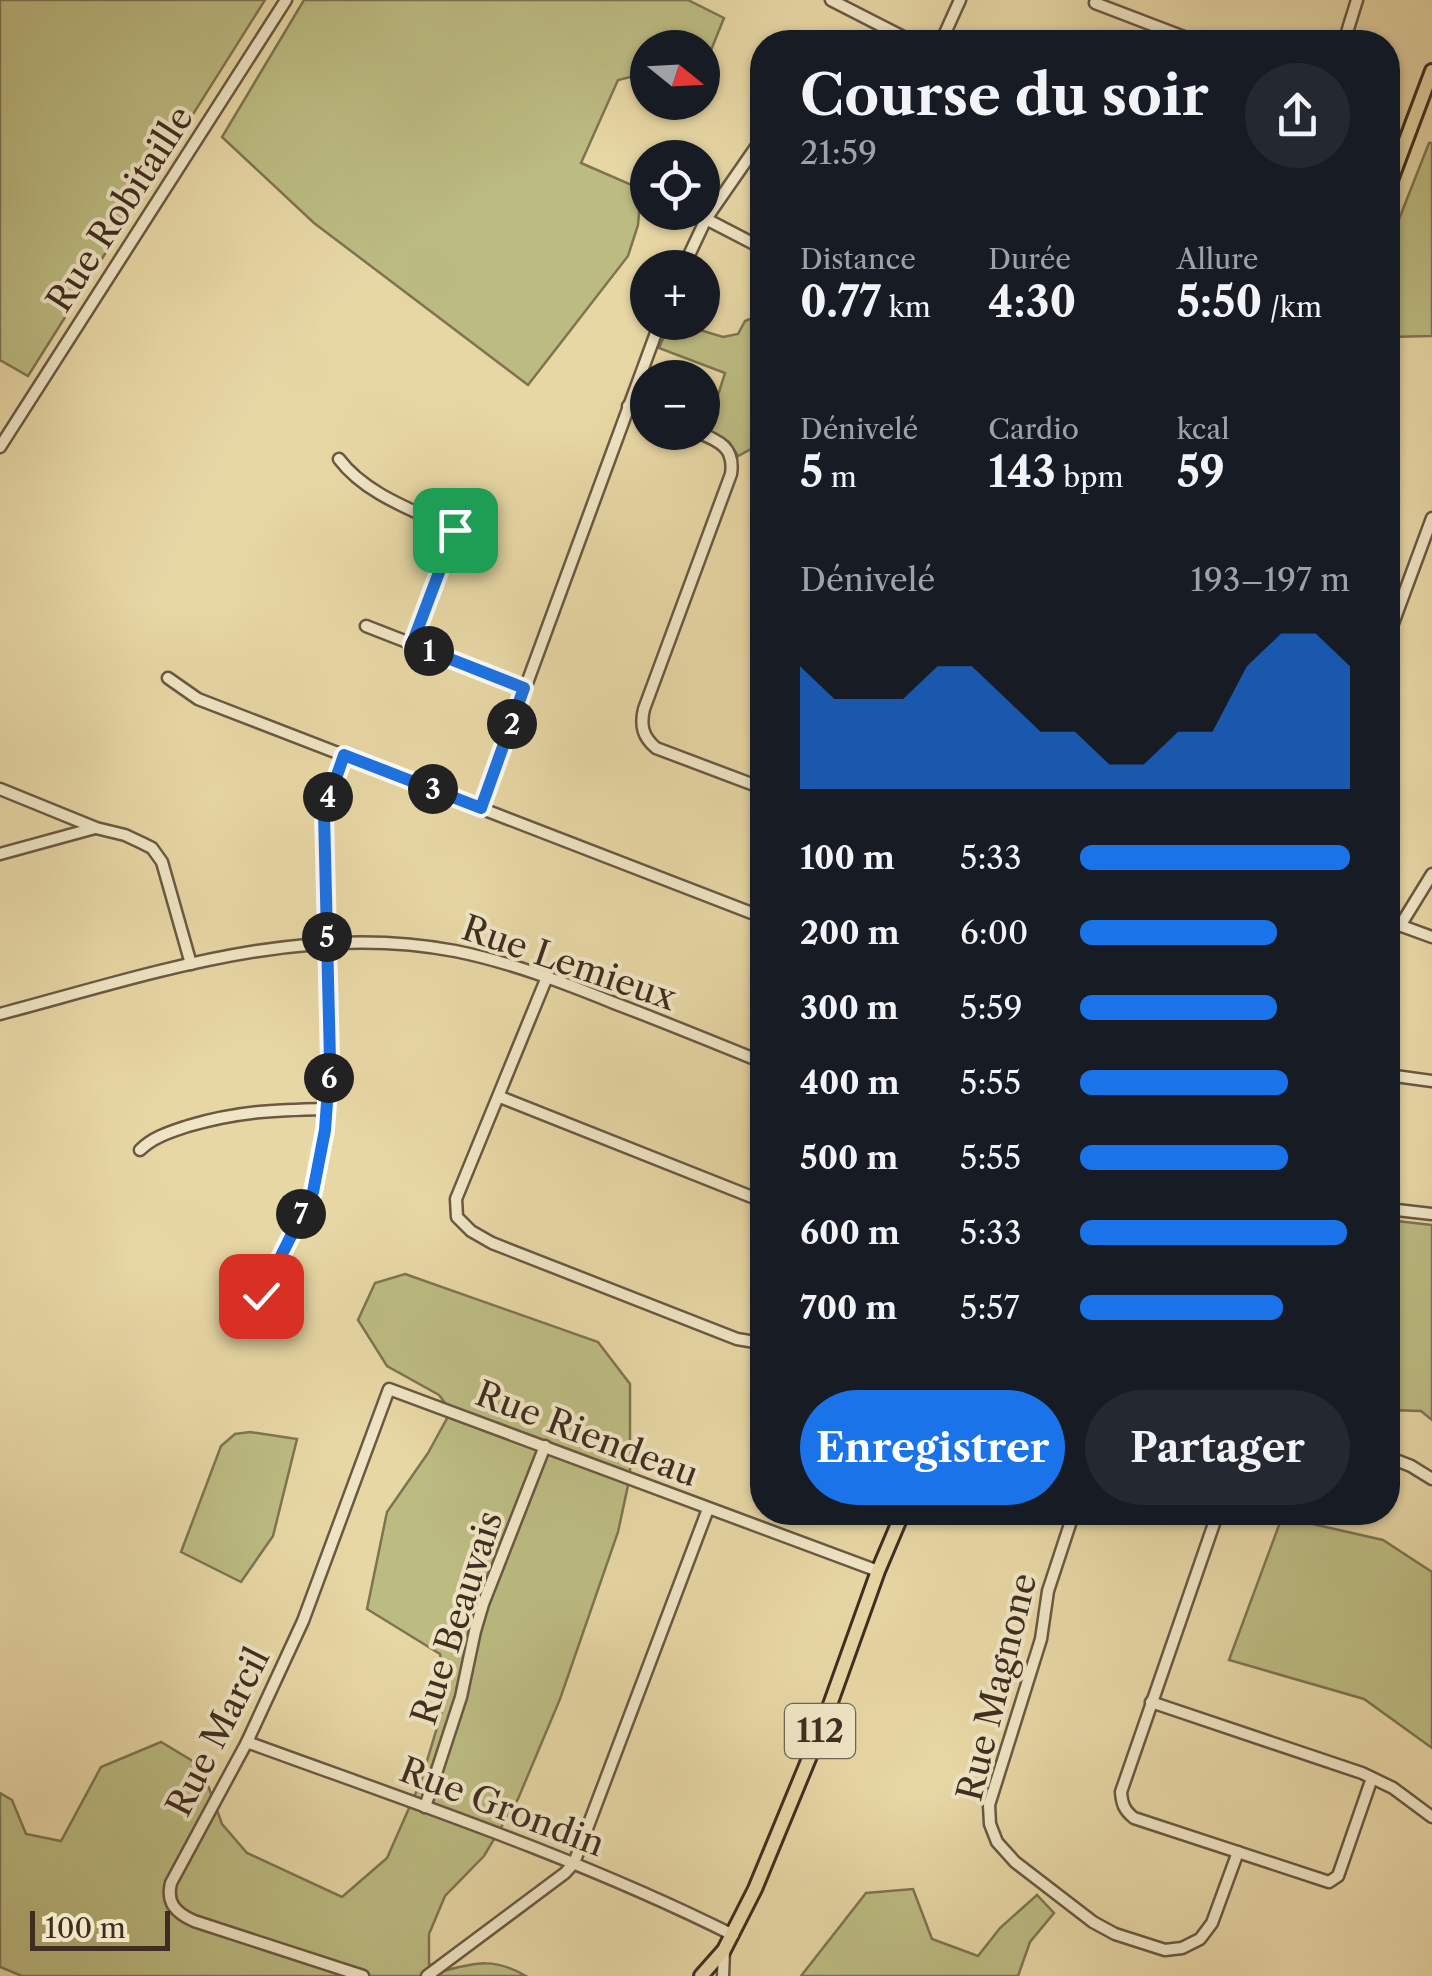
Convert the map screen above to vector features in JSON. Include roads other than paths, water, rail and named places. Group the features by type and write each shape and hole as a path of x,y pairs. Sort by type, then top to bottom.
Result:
{"main road":[{"path":"1400,156 1432,71"},
{"path":"878,1571 894,1525"},
{"name":"112","path":"702,1976 733,1935 822,1727 878,1571"}],"street":[{"name":"Rue Robitaille","path":"0,447 286,0"},
{"path":"831,0 890,30"},
{"path":"946,30 960,0"},
{"path":"1348,30 1357,0"},
{"path":"1095,4 1165,30"},
{"path":"720,199 750,156"},
{"path":"720,226 750,242"},
{"path":"481,808 653,340"},
{"path":"720,442 732,462 731,474 644,710 642,726 644,735 656,748 750,783"},
{"path":"339,459 350,474 366,485 455,530 412,644"},
{"path":"1400,604 1432,518"},
{"path":"366,626 524,688"},
{"path":"168,678 191,696 750,913"},
{"path":"261,1296 313,1192 328,1109 324,813 344,755"},
{"path":"0,788 96,828 124,835 158,854 191,964"},
{"path":"0,854 96,828"},
{"path":"1432,874 1400,926 1432,938"},
{"name":"Rue Lemieux","path":"0,1014 240,953 327,943 425,946 495,960 547,977 750,1057"},
{"path":"547,977 456,1199 457,1217 492,1243 750,1341"},
{"path":"1400,1077 1432,1081"},
{"path":"500,1097 750,1196"},
{"path":"140,1150 166,1133 234,1114 328,1109"},
{"path":"1400,1210 1432,1214"},
{"name":"Rue Riendeau","path":"389,1389 750,1524"},
{"name":"Rue Marcil","path":"363,1976 182,1916 168,1894 304,1621 389,1389"},
{"name":"Rue Beauvais","path":"425,1807 461,1697 483,1604 544,1446"},
{"path":"1400,1462 1432,1479"},
{"path":"426,1976 574,1863 708,1509"},
{"name":"Rue Riendeau","path":"752,1525 878,1571"},
{"name":"Rue Magnone","path":"1070,1525 1048,1592 1041,1639 989,1804 996,1842 1015,1862 1093,1922 1115,1934 1165,1950 1182,1948 1200,1939 1212,1923 1238,1852"},
{"path":"1213,1525 1120,1792 1122,1803 1134,1818 1329,1882 1338,1876 1372,1778"},
{"path":"1151,1702 1343,1766 1393,1788 1432,1817"},
{"name":"Rue Grondin","path":"247,1742 574,1863 662,1899 733,1935"},
{"path":"723,1976 724,1950"}]}
